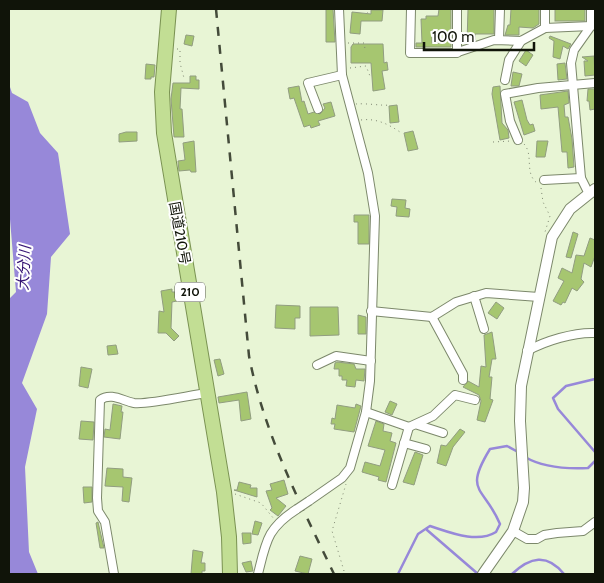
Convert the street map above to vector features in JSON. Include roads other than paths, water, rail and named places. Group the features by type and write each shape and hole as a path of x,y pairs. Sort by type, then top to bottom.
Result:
{"highway":[{"name":"国道210号","path":"169,9 162,102 165,138 226,506 230,574"}],"street":[{"path":"258,574 266,541 277,523 347,473 352,464 366,412 370,361 375,216 356,121 342,75 339,9"},
{"path":"411,9 410,53 457,53 499,39 520,41"},
{"path":"457,9 457,53"},
{"path":"499,39 500,9"},
{"path":"545,9 545,28"},
{"path":"483,574 513,531 521,510 524,482 520,420 521,386 549,247 556,228 570,209 592,192 582,178 571,63 574,50 591,26 591,9"},
{"path":"505,80 509,60 520,41 545,28 591,26"},
{"path":"318,109 308,83 342,75"},
{"path":"518,140 510,121 505,94 595,83"},
{"path":"544,180 582,178"},
{"path":"371,311 432,317 451,304 493,292 539,297"},
{"path":"474,296 484,329"},
{"path":"432,317 463,374 463,380"},
{"path":"527,351 541,343 595,333"},
{"path":"317,365 336,356 370,361"},
{"path":"114,574 105,522 98,511 100,400 106,397 136,403 207,393"},
{"path":"366,412 409,427 418,425 433,416 455,395 475,400"},
{"path":"418,425 443,434"},
{"path":"392,485 409,427"},
{"path":"404,443 426,449"},
{"path":"513,531 527,539 537,540 544,535 584,531 595,522"}],"water":[{"name":"大分川","path":"9,84 12,93 28,102 40,133 58,153 70,234 51,257 47,314 22,383 37,409 25,467 29,552 38,574 9,574 9,299 16,292 9,207"}],"waterway":[{"path":"595,379 566,386 553,398 558,409 595,452"},
{"path":"398,574 418,534 430,526 454,534 472,537 480,537 496,532 500,524 479,489 477,482 478,474 490,449 507,446 518,452"},
{"path":"525,457 555,467 572,468 588,468 595,461"},
{"path":"427,530 478,574"},
{"path":"512,574 525,564 538,560 545,560 551,563 564,574"}],"railway":[{"path":"216,9 249,356 264,413 284,468 334,574"}]}
